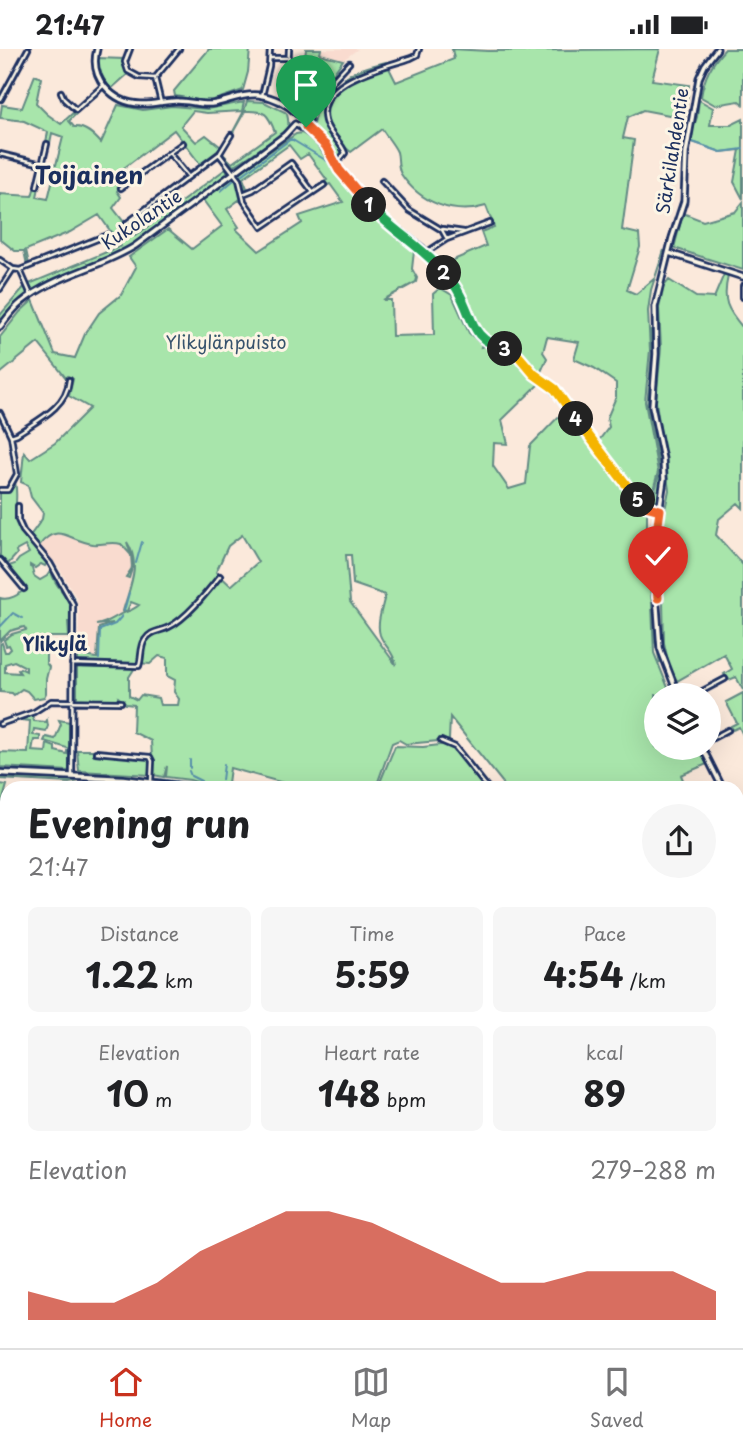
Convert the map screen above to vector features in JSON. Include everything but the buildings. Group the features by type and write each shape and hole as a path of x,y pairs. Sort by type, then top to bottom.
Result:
{"main road":[{"path":"0,773 135,781"}],"street":[{"path":"1,99 28,49"},
{"path":"97,49 96,71 104,85 118,98 130,103 180,101 209,104 247,95 262,96 284,104 297,114 307,115"},
{"path":"130,49 125,62 128,71 139,77 155,78"},
{"path":"155,78 179,49"},
{"path":"262,96 270,49"},
{"path":"283,92 289,49"},
{"path":"335,164 345,153 326,125 324,116 329,98 363,72 411,58 417,55 419,49"},
{"name":"Särkilahdentie","path":"673,683 659,641 654,553 664,473 652,406 656,347 654,316 657,294 684,201 685,153 699,78 717,49"},
{"path":"270,58 289,58"},
{"path":"307,115 349,63"},
{"path":"155,78 160,103"},
{"path":"61,92 72,108 77,110 104,85"},
{"path":"297,114 295,124 300,128 306,127"},
{"path":"306,127 309,121 307,115"},
{"name":"Kukolantie","path":"0,327 31,295 124,253 285,135 295,124"},
{"path":"306,127 326,146 335,164 381,218 426,253 458,290 480,337 493,346 516,353 534,374 549,384 637,499 645,506 660,510"},
{"path":"127,223 219,154 231,135"},
{"path":"121,188 183,143"},
{"path":"37,186 47,144"},
{"path":"169,153 188,176"},
{"path":"0,154 42,165"},
{"path":"219,154 239,180 244,201 262,227 324,185"},
{"path":"243,194 291,163 312,191"},
{"path":"382,181 409,210 442,230 464,232"},
{"path":"426,253 447,239 490,223"},
{"path":"442,230 447,239"},
{"path":"0,260 13,269 20,270 107,235"},
{"path":"669,253 743,277"},
{"path":"0,289 13,269"},
{"path":"20,270 31,295"},
{"path":"743,286 743,297"},
{"path":"11,436 54,409 66,394 69,380"},
{"path":"0,413 11,436 17,474 8,490 0,490"},
{"path":"18,506 21,527 50,563 70,597 74,612 72,777"},
{"path":"0,560 24,589"},
{"path":"72,664 139,666 145,639 177,621 220,576"},
{"path":"718,683 725,679"},
{"path":"0,725 33,712 49,701 121,702"},
{"path":"721,734 728,730"},
{"path":"440,741 455,747 482,781"},
{"path":"96,752 150,757 151,781"},
{"path":"708,760 719,781"}],"shaded area":[{"path":"321,49 358,49 343,60 319,54"},
{"path":"55,533 93,544 115,542 129,545 132,551 135,564 123,611 99,660 78,661 77,599 58,566 39,546 47,535"}],"green space":[{"path":"209,49 250,49 243,90 209,102 175,96 174,91"},
{"path":"306,49 321,49 320,54 343,60 308,108 294,107 279,99 290,84 302,86"},
{"path":"452,49 660,49 652,80 689,85 685,118 643,110 628,117 623,138 634,140 622,230 639,234 640,247 627,290 636,294 655,278 648,311 650,350 645,402 658,472 649,504 639,497 597,443 609,427 607,418 616,397 616,383 594,368 574,359 579,342 547,337 543,352 547,358 540,374 526,361 520,350 488,340 476,327 462,288 442,265 486,246 481,232 494,227 486,206 474,209 450,208 418,193 401,174 397,152 382,129 351,152 329,128 328,105 339,85 350,74 386,62 396,82 454,59"},
{"path":"725,49 743,49 743,104 739,101 715,105 701,97 709,71"},
{"path":"98,58 124,59 128,74 111,89 99,73"},
{"path":"35,75 41,78 36,103 61,124 74,112 76,114 69,121 74,127 86,130 101,143 118,105 143,110 172,106 207,109 244,102 242,111 193,111 181,126 196,142 206,135 221,147 200,164 174,130 124,168 129,176 117,191 121,197 113,208 135,236 227,168 227,174 118,255 35,291 31,289 29,284 121,246 99,215 70,232 26,250 27,265 24,251 15,251 0,239 0,194 32,196 35,186 39,187 37,197 48,199 55,170 44,167 45,163 56,165 63,137 52,133 50,143 46,142 48,132 24,121 0,118 2,105 22,108"},
{"path":"326,98 324,121 343,154 340,159 312,129 315,115"},
{"path":"699,100 713,108 710,125 731,125 743,119 743,199 734,182 740,150 721,152 689,141"},
{"path":"247,101 264,102 287,114 288,126 285,129 272,141 233,166 223,154 232,163 275,132 265,114 245,111 227,143"},
{"name":"Ylikylänpuisto","path":"302,133 319,148 335,172 366,208 414,251 412,269 417,278 416,282 383,300 391,300 392,336 434,335 433,294 440,288 452,295 469,333 482,344 481,347 499,348 541,382 502,420 508,444 494,443 493,466 509,489 526,484 530,446 565,410 583,438 590,441 633,497 647,509 647,559 654,653 666,683 644,683 644,760 705,760 707,764 681,775 684,781 501,781 450,717 449,740 406,744 399,740 392,743 378,781 277,781 230,768 228,781 193,781 166,777 167,766 164,777 153,775 151,741 133,732 134,705 126,704 118,697 116,700 77,698 77,665 126,666 126,663 78,663 78,655 97,658 99,628 113,623 96,625 134,609 139,605 131,602 127,611 123,611 134,568 131,551 127,542 131,555 121,544 93,544 58,534 52,535 39,546 30,536 43,513 31,497 28,485 21,482 24,452 30,459 55,443 90,408 69,396 73,379 68,376 66,378 38,343 0,374 0,337 33,300 55,354 75,358 85,334 99,313 121,295 136,267 129,257 168,229 192,249 222,226 203,200 232,179 236,179 243,203 239,200 227,209 239,227 236,229 259,251 302,223 299,216 343,202 330,184 326,186 324,182 327,180 308,154 300,159 289,145 243,178 247,188 251,189 245,189 241,171 296,134","holes":["242,535 258,562 231,586 216,572 228,546","346,555 351,555 353,584 385,595 379,630 396,665 350,602","159,656 167,658 167,676 175,680 174,692 179,699 178,705 160,705 158,698 141,695 137,700 129,696 129,677 138,663 150,664"]},
{"path":"743,202 743,270 674,248 683,213 703,221 735,212"},
{"path":"724,274 728,276 727,304 743,328 743,508 738,503 719,519 716,535 743,565 743,690 736,677 729,680 724,674 732,669 724,654 677,681 669,665 664,643 658,561 669,490 656,402 661,348 659,308 664,286 669,280 696,297 714,298"},
{"path":"25,286 27,294 0,324 0,315"},
{"path":"650,330 653,331 650,406 662,467 659,502 653,499 660,471 647,406 652,352"},
{"path":"15,482 17,522 28,541 47,563 35,568 30,565 34,576 40,580 51,570 72,612 72,622 68,622 69,637 48,637 36,642 46,655 49,667 46,693 44,697 34,699 22,689 14,695 0,692 0,644 2,643 5,652 8,652 11,649 9,645 6,646 4,640 12,634 26,630 24,627 10,631 0,641 0,598 14,597 26,587 9,566 29,553 25,546 16,551 17,554 8,564 0,556 0,492 9,491","holes":["14,661 26,667 26,671 20,668 20,673 5,672 5,664"]},
{"path":"649,531 652,532 660,663 655,640"},
{"path":"743,693 743,735 739,727 733,730 731,726 737,723 726,702"},
{"path":"32,715 34,721 47,720 48,726 46,731 34,729 33,735 40,736 40,740 34,740 32,751 46,752 47,744 55,747 55,751 67,754 67,751 70,752 69,771 0,767 0,752 28,753 30,721 21,720 4,725"},
{"path":"59,720 70,722 70,749 44,741 46,737 55,739 61,724"},
{"path":"448,744 480,781 380,781 395,746"},
{"path":"77,750 93,750 93,755 149,758 150,775 79,771"},
{"path":"0,774 80,781 34,781 0,779"}],"waterway":[{"path":"242,175 291,139 327,161"},
{"path":"690,141 721,152 743,149"},
{"path":"221,191 234,180"},
{"path":"136,563 142,542"},
{"path":"64,584 74,599 76,617"},
{"path":"124,611 129,593"},
{"path":"0,627 13,613 22,618"},
{"path":"99,659 100,630 115,624 122,616"},
{"path":"75,647 76,626"},
{"path":"75,656 75,661"},
{"path":"75,666 75,696"},
{"path":"190,760 190,768"},
{"path":"222,780 224,764"},
{"path":"0,770 13,771"},
{"path":"189,771 191,776 201,781"},
{"path":"108,775 146,778"},
{"path":"157,779 173,781"}],"district":[{"name":"Toijainen","path":"89,176"},
{"name":"Ylikylä","path":"55,644"}],"route":[{"path":"306,127 326,146 342,174 381,218 422,248 458,290 480,337 493,346 516,353 534,374 555,389 588,437 637,499 645,506 660,510 654,553 658,598"}]}
